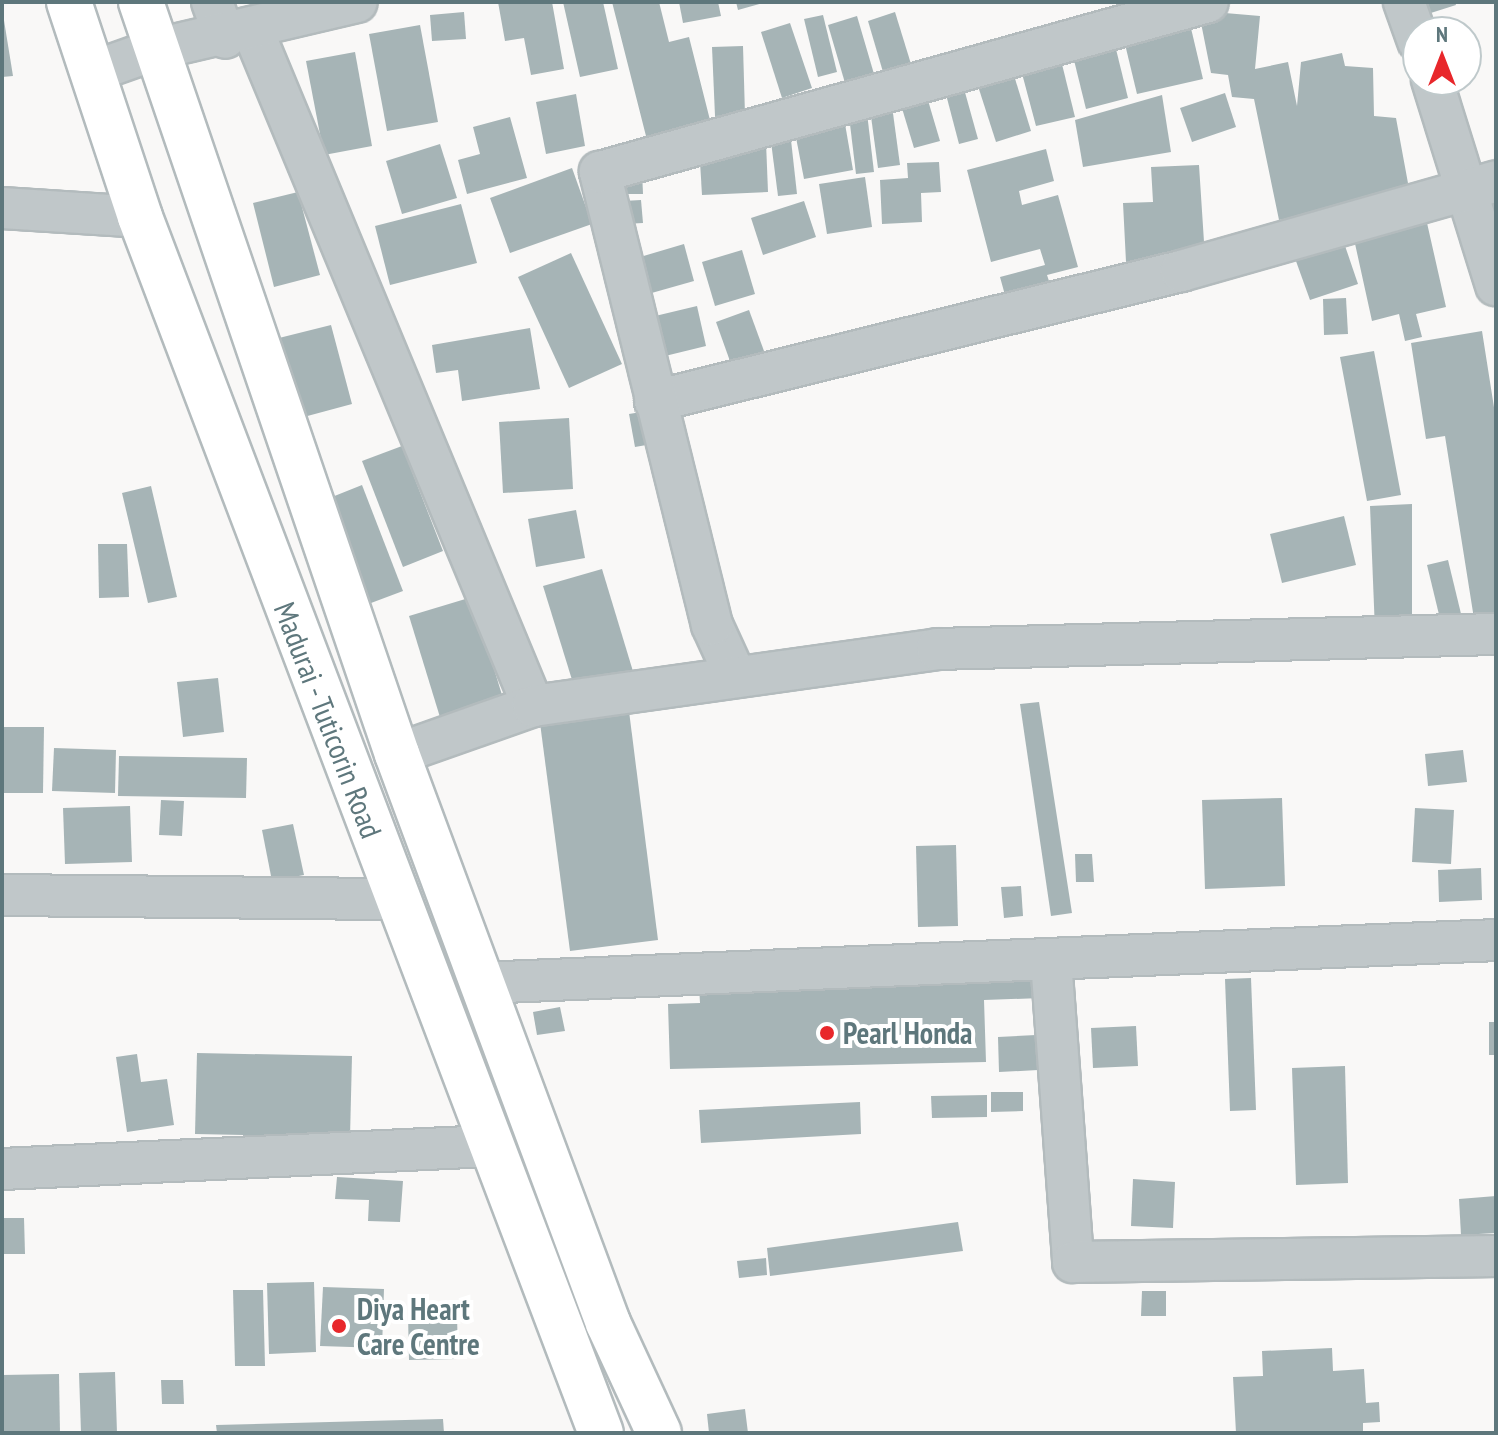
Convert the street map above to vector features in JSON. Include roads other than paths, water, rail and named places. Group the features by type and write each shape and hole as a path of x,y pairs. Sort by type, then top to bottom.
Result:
{"main road":[{"name":"Madurai - Tuticorin Road","path":"69,2 140,217 488,1146 601,1433"},
{"name":"Madurai - Tuticorin Road","path":"141,2 397,754 608,1323 659,1433"}],"street":[{"path":"92,72 230,24 357,2"},
{"path":"734,673 712,625 600,172 1208,2"},
{"path":"230,24 533,706"},
{"path":"1440,96 1483,185 1496,285"},
{"path":"655,401 1181,271 1483,185"},
{"path":"2,208 140,217"},
{"path":"397,754 533,706 734,673 937,649 1496,634"},
{"path":"2,895 395,899"},
{"path":"480,983 1496,940"},
{"path":"1051,960 1073,1262 1496,1256"},
{"path":"2,1169 488,1146"}],"place":[{"name":"Pearl Honda","path":"827,1033"},
{"name":"Diya Heart Care Centre","path":"339,1326"}]}
